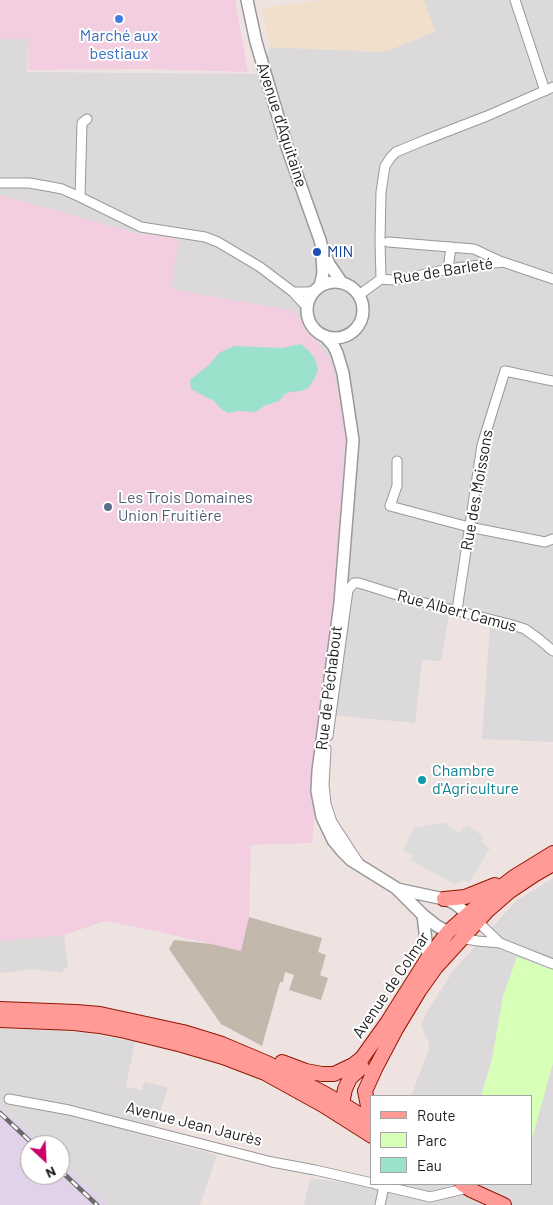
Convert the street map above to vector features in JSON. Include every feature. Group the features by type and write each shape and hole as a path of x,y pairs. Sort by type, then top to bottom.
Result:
{"main road":[{"name":"Avenue de Colmar","path":"365,1091 396,1029 436,967 462,938 478,915 514,877 553,853"},
{"name":"Avenue de Colmar","path":"267,1062 276,1061 322,1074 334,1074 347,1069 362,1058 387,1023 428,958 448,932 478,915 510,891 553,864"},
{"path":"444,900 466,897 514,877"},
{"path":"6,1014 76,1012 100,1014 183,1032 222,1044 267,1062 329,1096 332,1107 346,1120 370,1135"},
{"path":"6,1014 125,1031 223,1057 265,1073 332,1107 370,1121"},
{"path":"332,1107 350,1078 365,1062 380,1039 387,1023"},
{"path":"332,1107 365,1091 370,1110"},
{"path":"465,1186 504,1205"}],"street":[{"name":"Avenue d'Aquitaine","path":"247,0 256,42 287,147 322,248 329,264 342,283"},
{"path":"381,279 381,192 385,166 391,156 396,152 549,89 515,0"},
{"path":"80,198 82,124 87,119"},
{"path":"0,183 29,183 62,189 141,227 205,237 218,242 260,267 293,292 307,306"},
{"name":"Rue de Barleté","path":"388,242 474,249 503,262 553,279"},
{"path":"448,268 451,247"},
{"name":"Avenue d'Aquitaine","path":"318,289 322,273 322,248"},
{"name":"Rue de Barleté","path":"358,295 381,279 392,280 448,268 503,262"},
{"path":"327,283 342,283 354,290 358,295 363,313 361,322 356,329 340,338 332,338 316,331 312,326 307,314 307,306 310,297 327,283"},
{"path":"293,292 308,292 318,289"},
{"name":"Rue de Péchabout","path":"343,373 345,343 348,335"},
{"name":"Rue de Péchabout","path":"325,336 338,353 350,413 353,440 340,603 318,771 317,791 322,817 333,840 351,860 396,888 423,915 448,932"},
{"name":"Rue des Moissons","path":"457,610 482,445 505,371 553,381"},
{"path":"397,461 397,486 390,506 469,526 545,542 553,539"},
{"name":"Rue Albert Camus","path":"360,866 332,822 326,804 324,785 327,741 348,590 354,583 525,629 553,651"},
{"path":"396,888 454,903 485,920 490,933"},
{"path":"423,915 428,958"},
{"path":"478,915 490,933 500,943"},
{"path":"448,932 462,938 500,943 553,964"},
{"name":"Avenue Jean Jaurès","path":"9,1099 69,1110 272,1162 370,1183"},
{"path":"375,1185 380,1205"},
{"name":"Avenue Jean Jaurès","path":"396,1186 430,1197 465,1186"}],"shaded area":[{"name":"Marché aux bestiaux","path":"0,0 235,0 248,72 144,69 28,70 27,39 0,39"},
{"path":"322,0 424,0 435,32 389,50 378,52 270,47 262,8"},
{"path":"424,0 553,0 553,742 482,739 490,625 449,616 441,661 422,660 415,723 321,714 338,582 345,434 294,311 171,289 178,239 136,233 0,195 0,39 27,39 27,72 256,74 270,47 378,52 389,50 435,32"},
{"path":"0,195 136,233 179,239 171,289 294,311 333,364 345,434 343,486 338,582 311,792 315,811 312,843 251,845 249,917 241,951 105,921 64,935 0,941"},
{"path":"444,823 459,833 467,825 484,837 481,842 490,848 469,883 463,880 456,885 410,860 413,855 403,850 414,828"},
{"path":"553,878 553,1205 304,1205 310,1178 368,1186 533,1185 533,1095 411,1095 429,1049 429,1043 421,1026 425,1015 453,971 516,901"},
{"path":"249,917 322,938 318,952 326,955 320,975 328,978 321,1000 289,990 294,975 285,972 283,982 280,982 262,1046 221,1024 169,949 174,940 211,944 241,951"},
{"path":"64,935 68,965 62,973 36,969 0,973 0,941"},
{"path":"0,1028 87,1033 135,1042 126,1087 142,1090 144,1082 168,1087 152,1138 217,1155 200,1205 107,1205 70,1171 70,1135 31,1135 0,1107"},
{"path":"0,1107 31,1135 20,1135 20,1185 70,1185 70,1171 107,1205 0,1205"}],"green space":[{"path":"517,957 553,970 553,1063 533,1135 533,1095 481,1095 492,1059 503,996"}],"water":[{"path":"301,344 311,353 316,361 318,371 313,381 308,388 289,392 279,401 264,406 256,412 239,411 228,413 221,409 214,401 191,389 190,380 209,365 219,353 227,349 235,346 282,348"}],"railway":[{"path":"0,1113 23,1135"},
{"path":"70,1179 97,1205"}],"place":[{"name":"Marché aux bestiaux","path":"119,19"},
{"name":"MIN","path":"317,252"},
{"name":"Les Trois Domaines Union Fruitière","path":"108,507"},
{"name":"Chambre d'Agriculture","path":"422,780"}]}
